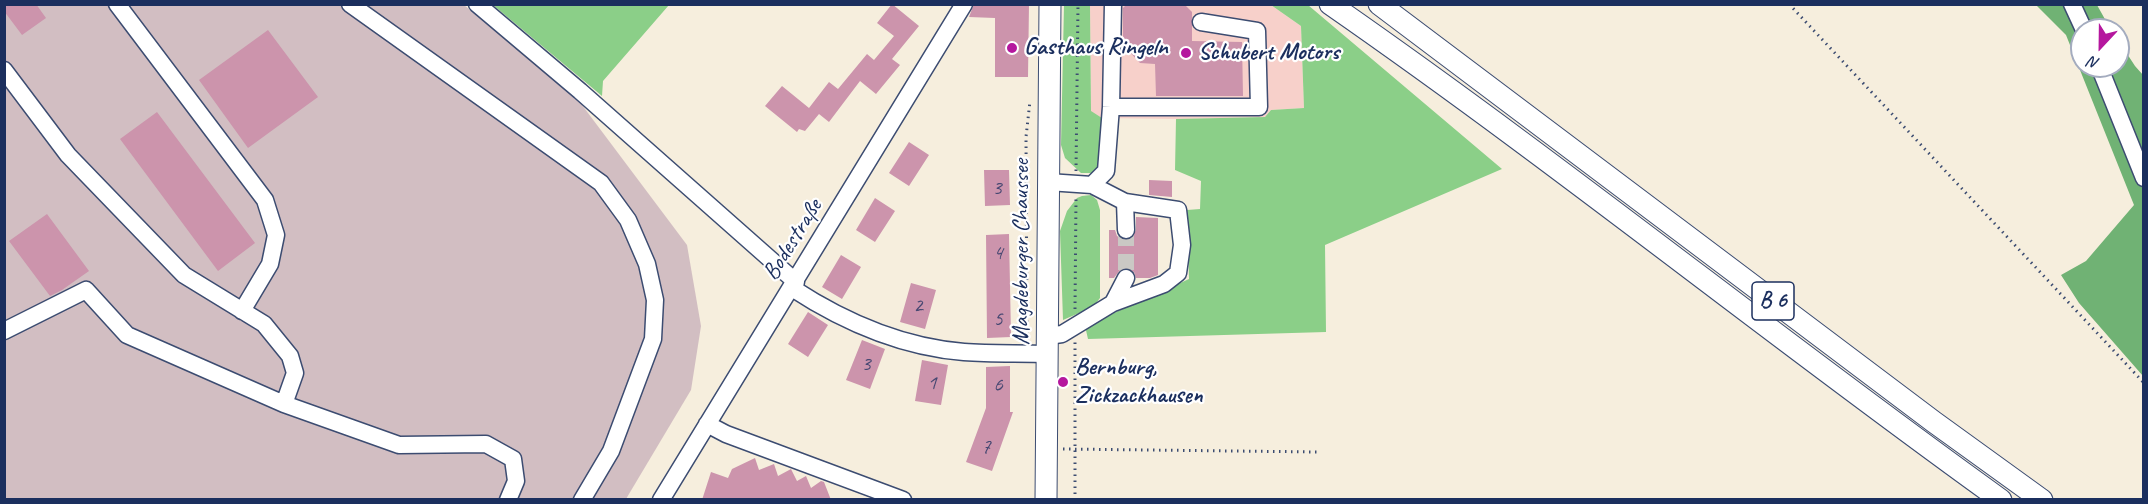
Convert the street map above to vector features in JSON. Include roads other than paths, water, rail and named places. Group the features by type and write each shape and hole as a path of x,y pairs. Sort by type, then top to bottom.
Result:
{"main road":[{"name":"Magdeburger Chaussee","path":"1046,500 1041,348 1048,182 1050,4"},
{"name":"B 6","path":"1330,4 1450,89 2001,500"},
{"name":"B 6","path":"1378,4 1924,415 2042,500"}],"street":[{"path":"117,4 264,200 276,235 270,264 242,311"},
{"path":"350,4 601,183 628,220 647,264 655,300 653,339 611,451 582,500"},
{"path":"477,4 580,91 794,285 838,315 907,342 962,352 1041,348 1113,303 1164,284 1178,273 1182,245 1178,210 1120,199 1084,184 1048,182"},
{"name":"Bodestraße","path":"661,500 964,4"},
{"path":"1084,184 1106,171 1113,4"},
{"path":"2072,4 2078,18"},
{"path":"1110,106 1258,107 1257,31 1201,22"},
{"path":"4,70 68,155 184,275 264,324 290,356 295,373 285,404"},
{"path":"2104,78 2144,178"},
{"path":"1120,199 1120,230"},
{"path":"1113,303 1121,278"},
{"path":"5,330 86,290 127,335 285,404 399,445 486,444 513,459 516,481 508,500"},
{"path":"706,424 726,434 903,500"}],"tunnel":[{"path":"1126,230 1126,278"}],"place":[{"name":"Gasthaus Ringeln","path":"1012,48"},
{"name":"Schubert Motors","path":"1186,53"},
{"name":"Bernburg, Zickzackhausen","path":"1063,382"}]}
